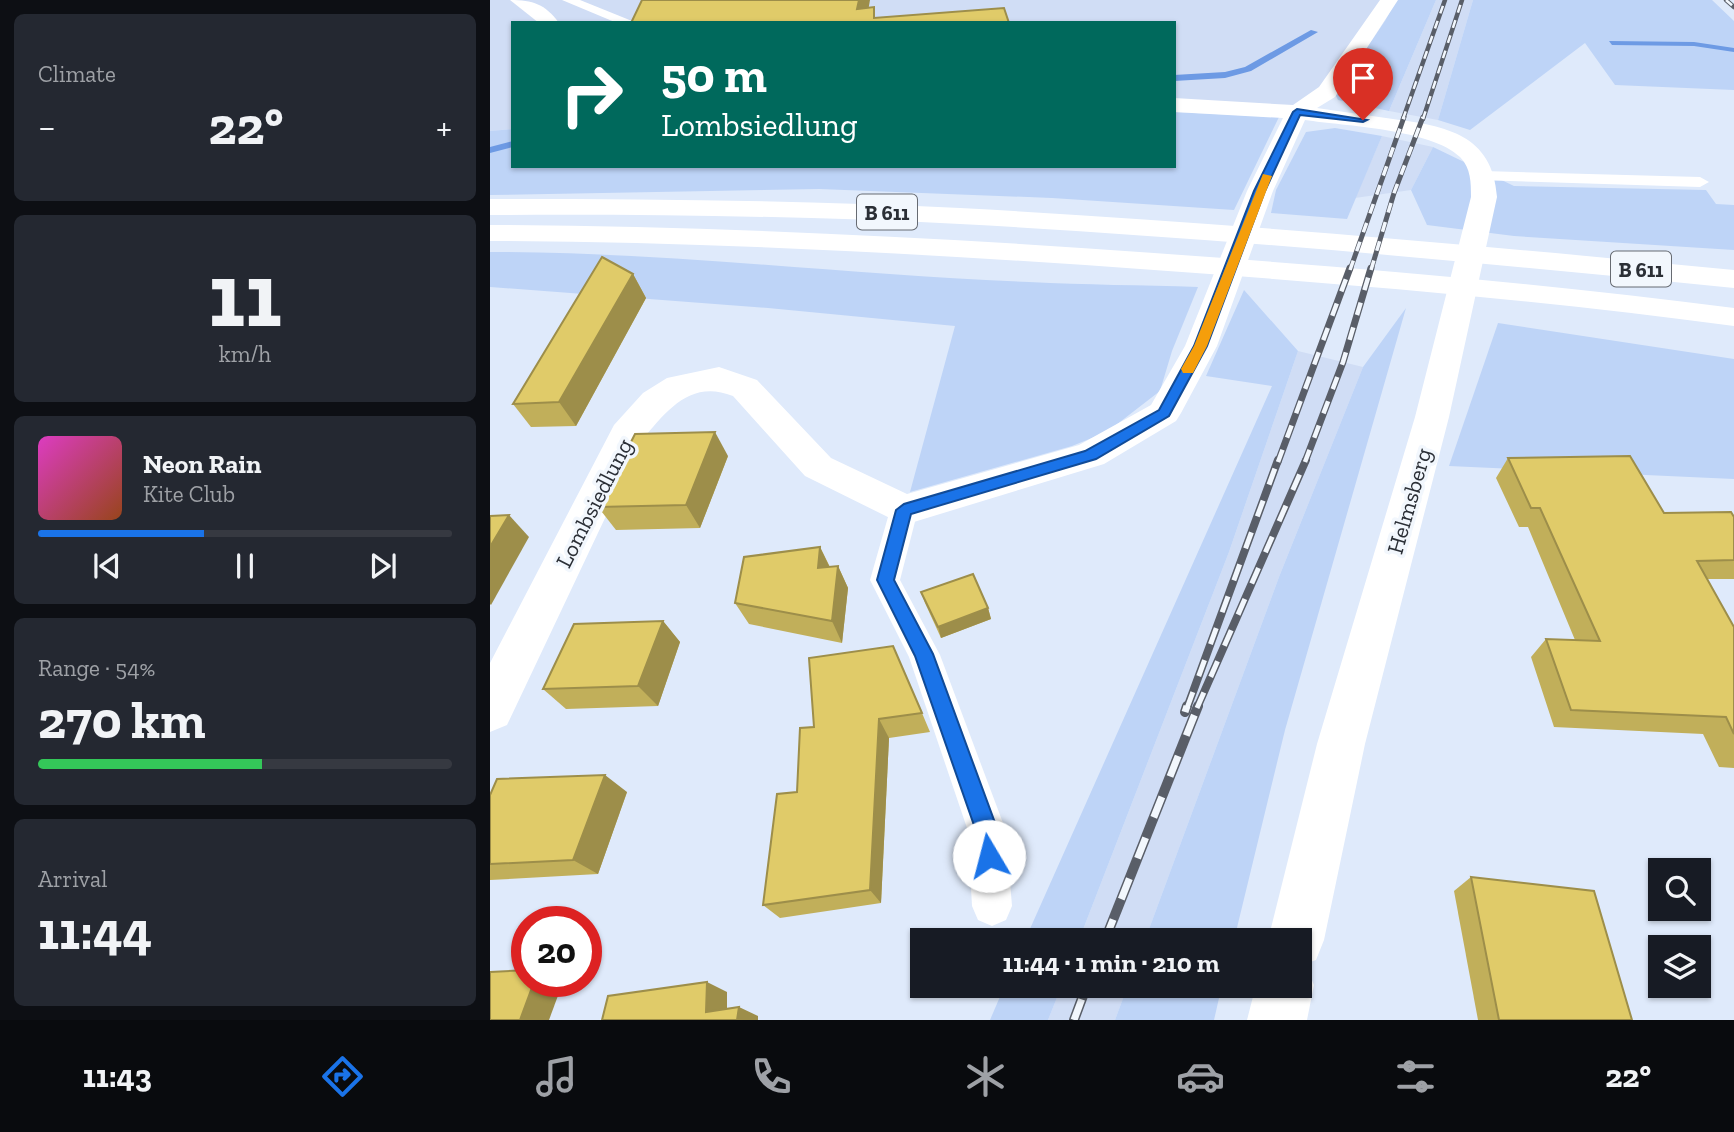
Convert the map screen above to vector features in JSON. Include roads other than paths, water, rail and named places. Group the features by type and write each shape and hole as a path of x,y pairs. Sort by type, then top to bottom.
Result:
{"main road":[{"path":"519,0 537,10 548,21"},
{"path":"904,510 1091,455 1164,413 1201,346 1259,191 1297,112 1327,92 1389,0"},
{"path":"1176,105 1297,112 1384,122 1437,132 1470,153 1484,187"},
{"name":"Helmsberg","path":"1299,928 1341,744 1432,417 1484,187"},
{"name":"B 611","path":"490,207 817,209 1055,221 1284,236 1734,279"},
{"name":"B 611","path":"490,233 811,240 1026,252 1549,293 1734,317"},
{"name":"Lombsiedlung","path":"490,710 627,434 655,401 679,386 719,379 745,388 818,467 904,510"},
{"path":"1277,1020 1282,998"}],"lane":[{"path":"568,0 625,21"},
{"path":"1484,187 1699,182"},
{"path":"904,510 885,580 924,654 987,831 992,906"}],"waterway":[{"path":"1176,78 1225,75 1248,69 1314,32"},
{"path":"1612,43 1694,44 1734,50"},
{"path":"490,150 511,145"}],"railway":[{"path":"1403,119 1445,0"},
{"path":"1423,119 1462,0"},
{"path":"1726,0 1734,7"},
{"path":"1350,270 1404,117"},
{"path":"1371,270 1394,193 1423,117"},
{"path":"1278,462 1350,268"},
{"path":"1305,462 1343,362 1371,268"},
{"path":"1187,708 1278,460"},
{"path":"1197,708 1306,460"},
{"path":"1185,712 1187,706"},
{"path":"1110,928 1198,706"},
{"path":"1074,1020 1082,998"}]}
